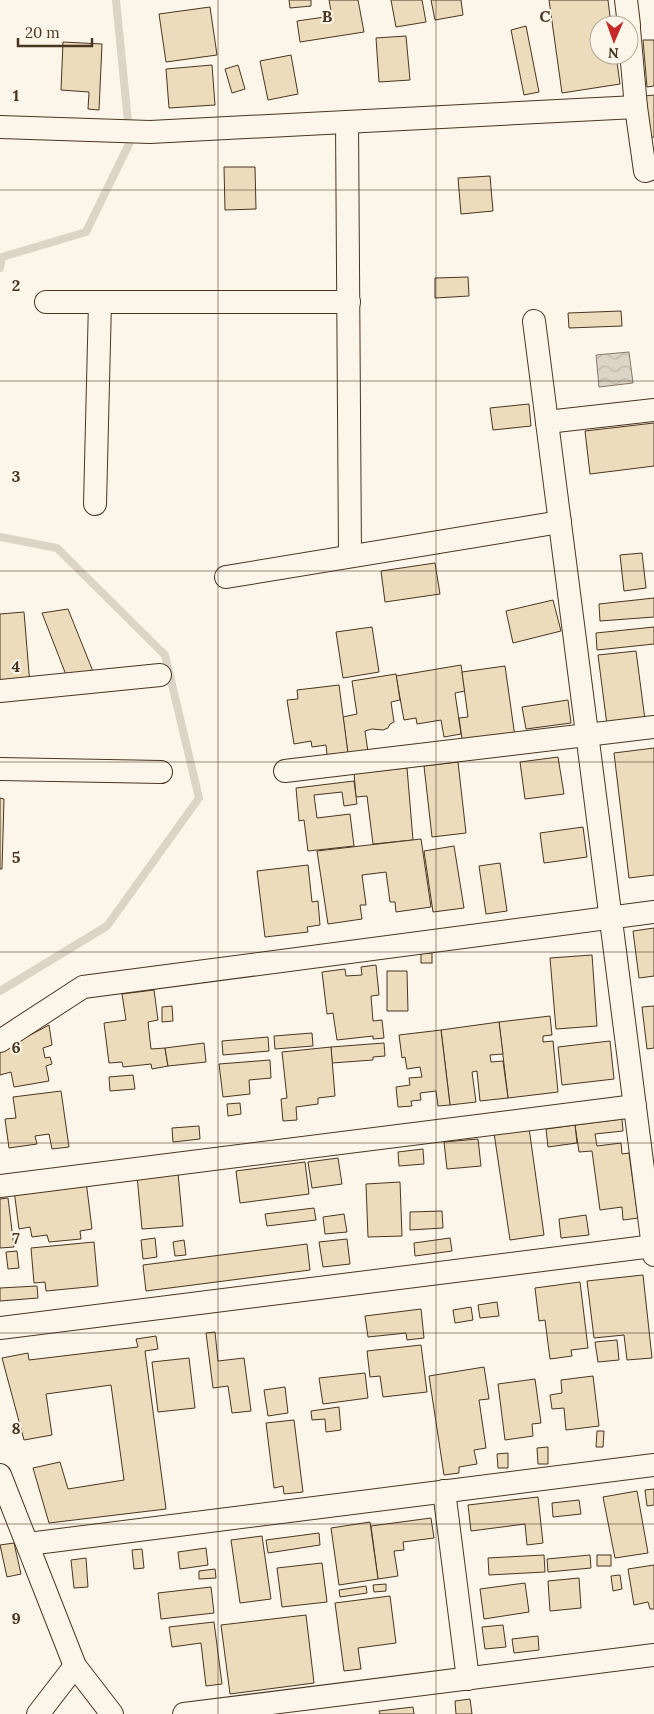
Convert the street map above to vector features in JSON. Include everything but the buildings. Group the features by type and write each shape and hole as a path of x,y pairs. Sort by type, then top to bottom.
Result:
{"street":[{"path":"626,0 628,15"},
{"path":"632,65 645,171 654,168"},
{"path":"0,127 150,132 636,107"},
{"path":"347,122 350,556"},
{"path":"46,302 349,302"},
{"path":"95,504 100,302"},
{"path":"0,1328 654,1249 534,321"},
{"path":"547,422 654,410"},
{"path":"226,577 560,522"},
{"path":"0,691 160,674"},
{"path":"285,770 654,727"},
{"path":"0,769 161,772"},
{"path":"0,1041 83,987 654,912"},
{"path":"0,1186 635,1106"},
{"path":"28,1544 654,1465"},
{"path":"0,1475 76,1666 112,1714"},
{"path":"444,1491 468,1678"},
{"path":"184,1714 654,1655"},
{"path":"38,1714 76,1666"}],"water":[{"path":"629,352 633,383 599,387 596,355"}],"waterway":[{"path":"0,268 2,257 86,232 130,142 116,0"},
{"path":"0,537 57,548 165,655 199,798 107,926 0,991"}]}
